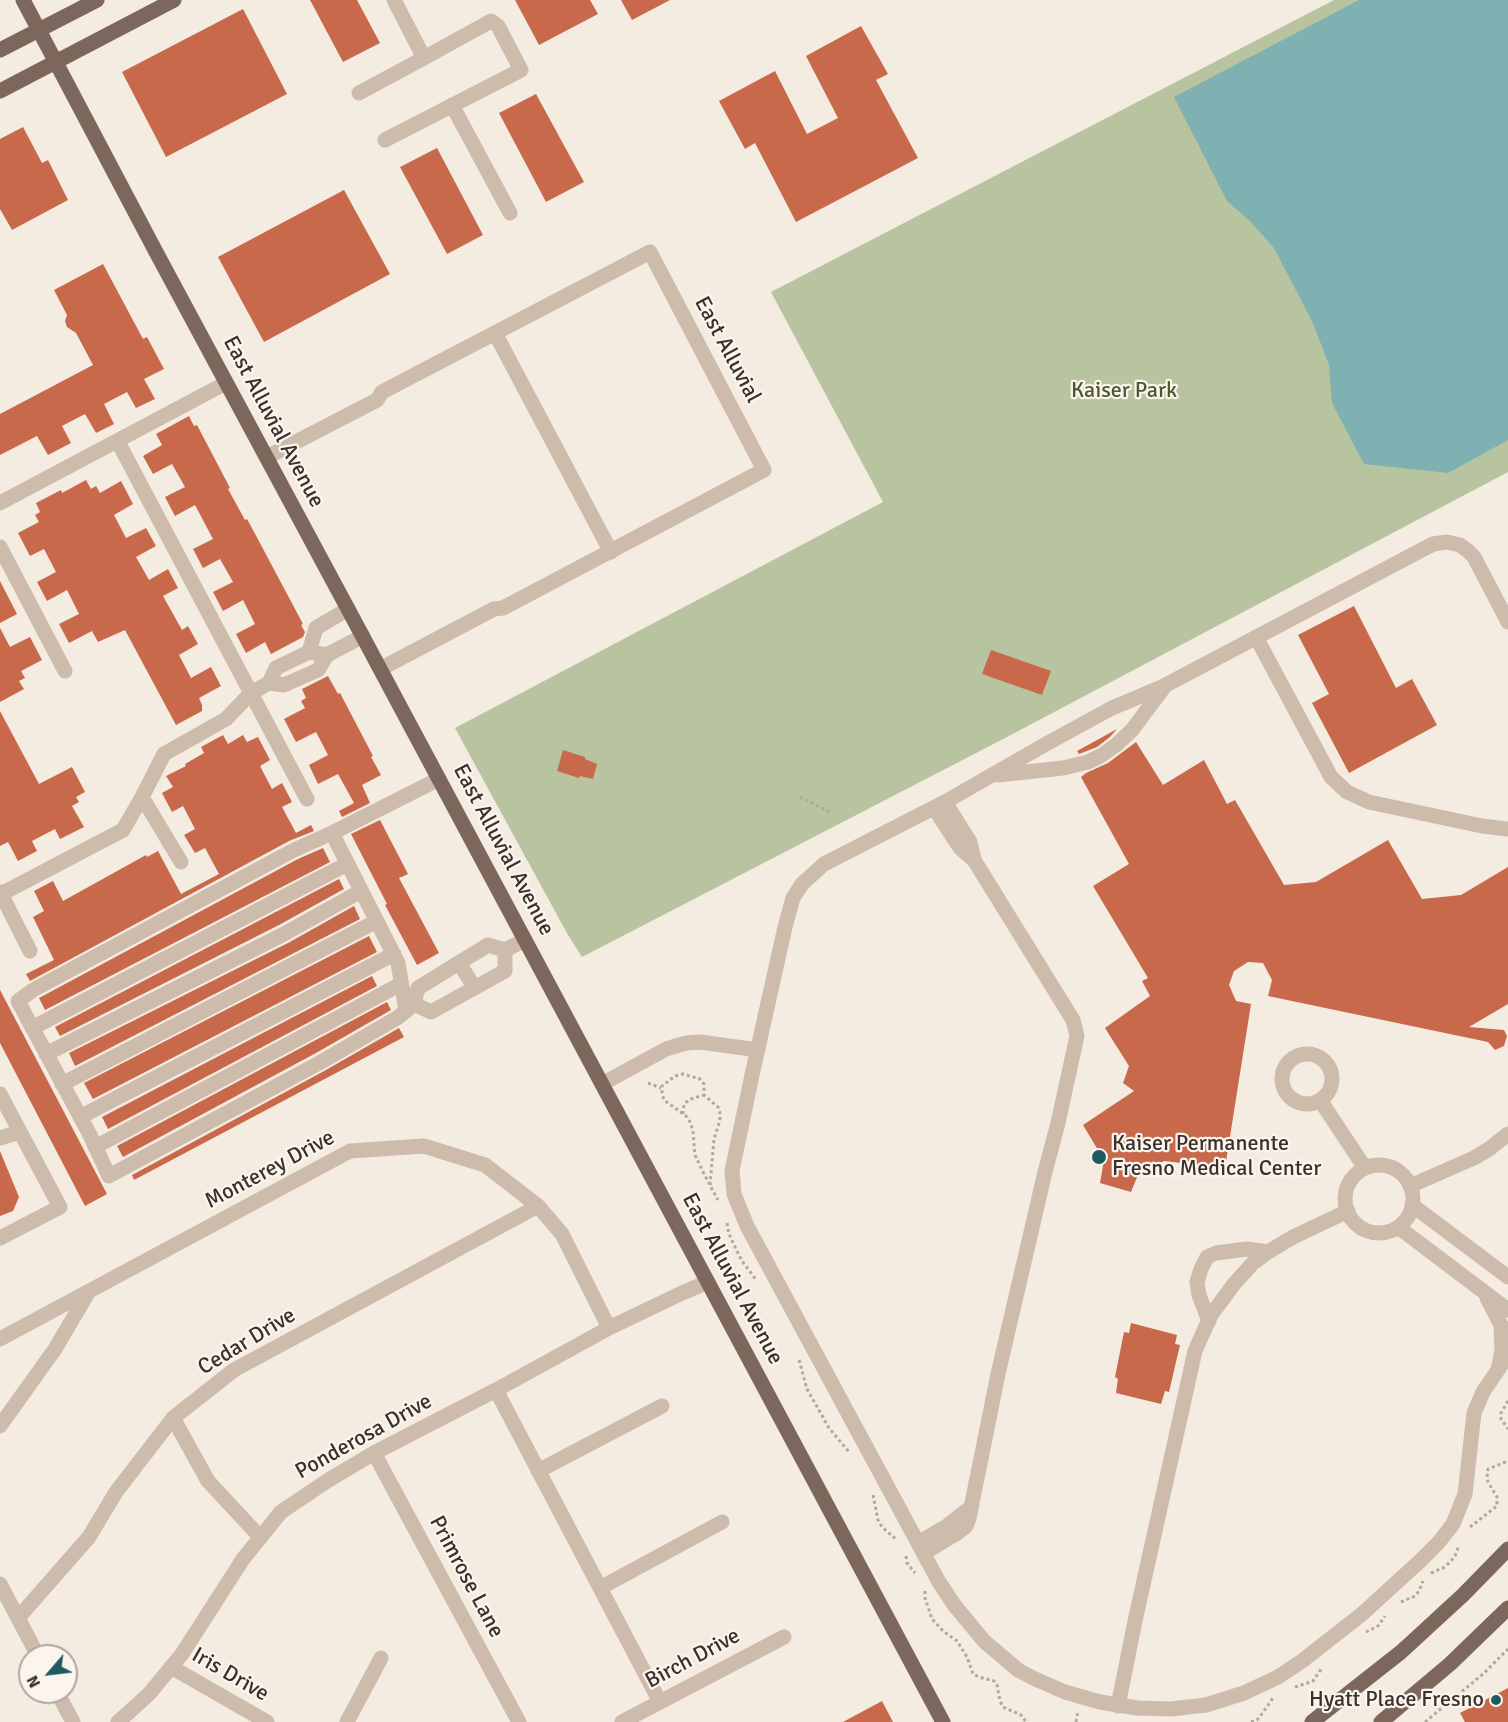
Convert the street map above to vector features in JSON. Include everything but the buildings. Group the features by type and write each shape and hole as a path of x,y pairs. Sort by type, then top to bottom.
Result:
{"main road":[{"name":"East Alluvial Avenue","path":"23,0 943,1722"},
{"path":"0,50 97,0"},
{"path":"0,91 174,0"},
{"path":"1312,1722 1401,1652 1463,1595 1508,1549"},
{"path":"1381,1722 1450,1664 1508,1608"}],"street":[{"path":"394,0 424,58"},
{"path":"359,93 490,21 498,26 520,70 385,140"},
{"path":"453,105 510,213"},
{"name":"East Alluvial","path":"267,457 377,400 382,392 650,252 764,470 503,608 494,609 380,669"},
{"path":"495,333 611,552"},
{"path":"0,503 226,383"},
{"path":"118,442 307,799"},
{"path":"1508,622 1474,557 1460,545 1447,542 1433,544 1165,685 1103,713 940,805 824,864 802,884 793,898 732,1171 734,1194 747,1226 939,1582 968,1624 1018,1670 1065,1692 1118,1706 1171,1709 1206,1705 1244,1693 1278,1677 1302,1661 1362,1614 1419,1562 1453,1524 1465,1494 1474,1413 1484,1392 1503,1368 1508,1355"},
{"path":"0,547 65,671"},
{"path":"309,652 316,627 348,609"},
{"path":"269,683 284,686 318,670 327,655 363,636"},
{"path":"1256,636 1331,777 1347,792 1369,802 1482,826 1508,829"},
{"path":"30,951 0,893 123,830 164,754 226,719 251,693 269,683 276,668 309,652 327,655"},
{"path":"992,776 1063,768 1088,762 1102,755 1132,730 1165,685"},
{"path":"439,779 294,850 33,990 18,1001 109,1176 321,1062 397,1018 410,1008 418,988 488,945 505,950 525,940"},
{"path":"142,797 181,862"},
{"path":"921,1548 944,1541 966,1526 998,1374 1077,1036 1073,1020 974,860 960,848 940,805"},
{"path":"332,833 394,954 398,963 401,984 410,1008"},
{"path":"32,1028 347,864"},
{"path":"46,1054 284,934 361,891"},
{"path":"62,1084 377,921"},
{"path":"410,1008 431,1012 505,970 505,950"},
{"path":"80,1117 394,954"},
{"path":"459,963 475,988"},
{"path":"95,1147 401,984"},
{"path":"602,1084 666,1049 686,1043 700,1042 758,1050"},
{"path":"0,1094 60,1207 0,1238"},
{"path":"1320,1100 1365,1168"},
{"path":"0,1138 20,1132"},
{"path":"1410,1186 1474,1158 1508,1134"},
{"name":"Monterey Drive","path":"0,1339 351,1151 424,1146 485,1165 538,1206 562,1234 609,1328"},
{"path":"1376,1165 1396,1169 1405,1176 1410,1186 1413,1195 1410,1213 1398,1227 1389,1231 1379,1233 1360,1227 1348,1211 1346,1191 1356,1173 1365,1168 1376,1165"},
{"path":"1412,1205 1505,1273"},
{"name":"Cedar Drive","path":"18,1618 89,1538 116,1492 173,1418 234,1370 538,1206"},
{"path":"1118,1706 1195,1351 1209,1321 1234,1284 1253,1263 1293,1237 1348,1211"},
{"path":"1398,1227 1508,1310"},
{"path":"1209,1321 1199,1295 1197,1282 1207,1257 1225,1251 1247,1249 1268,1252"},
{"name":"Ponderosa Drive","path":"118,1722 149,1694 182,1654 243,1559 281,1512 327,1480 374,1453 609,1328 708,1282"},
{"path":"1482,1290 1501,1325 1503,1368"},
{"path":"0,1426 55,1349 88,1293"},
{"path":"495,1390 660,1702"},
{"path":"538,1471 662,1406"},
{"path":"173,1418 208,1481 260,1538"},
{"name":"Primrose Lane","path":"374,1453 519,1722"},
{"path":"600,1588 722,1522"},
{"path":"0,1584 32,1644"},
{"name":"Birch Drive","path":"622,1722 784,1637"},
{"path":"347,1722 381,1658"},
{"name":"Iris Drive","path":"171,1667 267,1722"},
{"path":"63,1704 73,1722"}],"path":[{"path":"800,797 829,812"},
{"path":"683,1074 700,1079 704,1084 704,1095 718,1107 720,1120 714,1139 710,1185 695,1155 690,1122 664,1100 661,1088 668,1080 683,1074"},
{"path":"648,1083 661,1088"},
{"path":"683,1114 686,1103 704,1095"},
{"path":"1508,1401 1501,1419 1508,1429"},
{"path":"1425,1722 1483,1674 1508,1649"},
{"path":"1076,1722 1078,1711"}],"green space":[{"name":"Kaiser Park","path":"1334,0 1508,0 1508,472 1007,737 582,957 455,728 883,502 771,292"}],"water":[{"path":"1359,0 1508,0 1508,440 1448,473 1364,464 1332,403 1329,365 1313,323 1274,248 1249,220 1227,201 1174,97"}],"place":[{"name":"Kaiser Permanente Fresno Medical Center","path":"1099,1157"},
{"name":"Hyatt Place Fresno","path":"1496,1700"}]}
